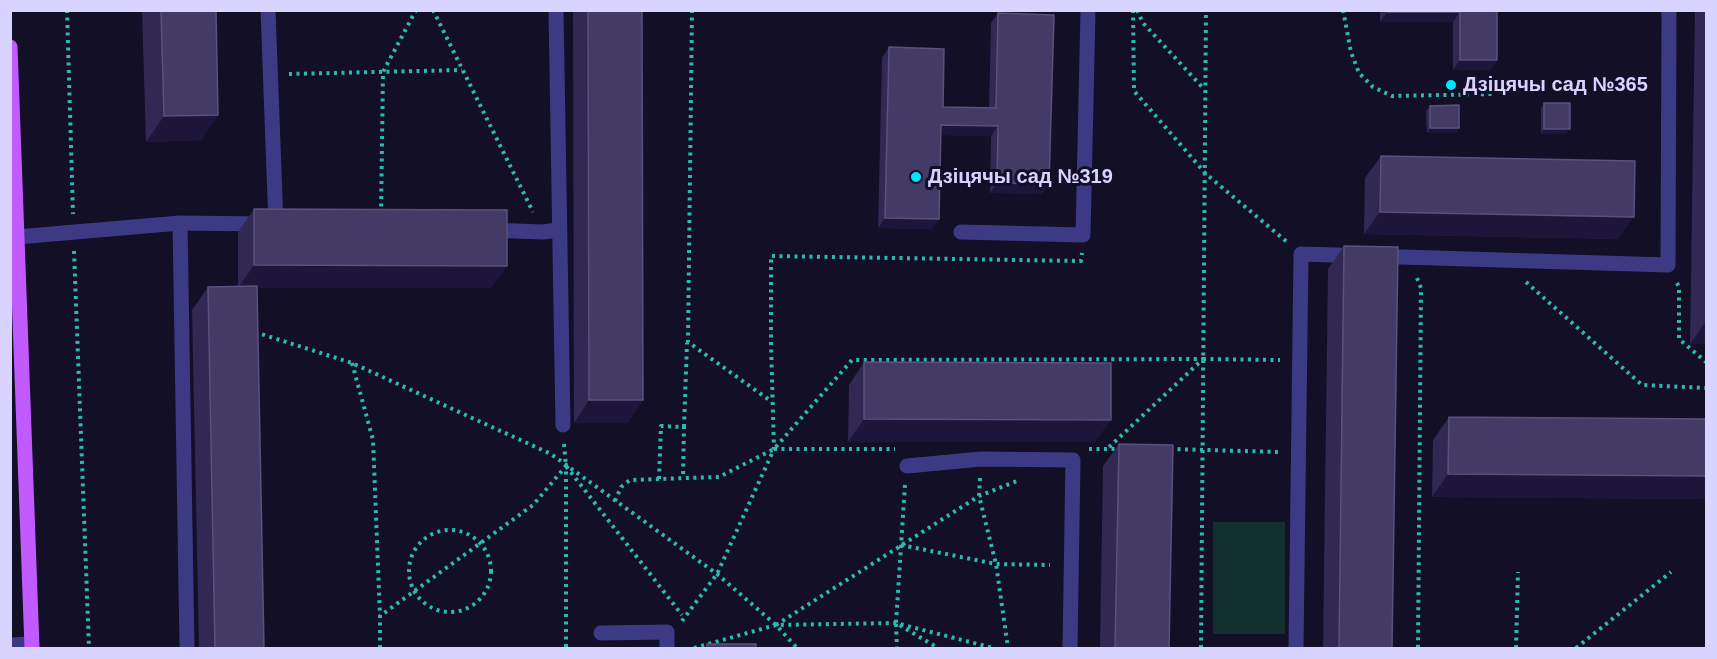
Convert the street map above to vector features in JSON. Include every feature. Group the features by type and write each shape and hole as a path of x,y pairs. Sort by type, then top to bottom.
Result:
{"main road":[{"path":"10,47 32,646"}],"lane":[{"path":"17,237 180,223 281,225 270,75 268,10"},
{"path":"556,10 563,432"},
{"path":"961,232 1083,235 1088,10"},
{"path":"1296,648 1301,254 1668,265 1669,10"},
{"path":"180,223 187,648"},
{"path":"473,230 543,232 558,230"},
{"path":"907,466 981,459 1073,460 1070,648"},
{"path":"601,633 667,633 667,646"},
{"path":"10,645 32,646"}],"path":[{"path":"67,10 89,648"},
{"path":"381,216 383,72 416,10"},
{"path":"433,10 543,232"},
{"path":"683,478 692,10"},
{"path":"1135,10 1143,23 1204,90"},
{"path":"1135,10 1134,92 1206,174 1301,254"},
{"path":"1201,648 1206,10"},
{"path":"1343,10 1351,52 1359,73 1373,87 1392,96 1494,94"},
{"path":"270,75 462,70"},
{"path":"774,449 771,256 1081,261 1083,235"},
{"path":"1409,257 1421,288 1418,648"},
{"path":"1501,260 1642,385 1707,388"},
{"path":"1668,265 1679,287 1679,339 1707,362"},
{"path":"249,330 352,363 551,454 717,574 776,625 797,648"},
{"path":"687,342 772,403"},
{"path":"1129,449 1107,449 1203,359"},
{"path":"667,646 684,618 717,574 774,449 852,360 1300,360"},
{"path":"352,363 373,440 380,648"},
{"path":"659,479 661,426 684,427"},
{"path":"563,432 566,466 566,648"},
{"path":"615,501 621,487 630,480 719,477 774,449"},
{"path":"1073,460 1092,449"},
{"path":"1161,449 1298,453"},
{"path":"981,459 979,496 996,564 1008,648"},
{"path":"380,616 533,505 566,466"},
{"path":"566,466 684,618"},
{"path":"897,648 900,545 907,466"},
{"path":"776,625 979,496 1021,480"},
{"path":"445,530 458,530 470,534 481,543 488,554 491,568 490,582 484,594 474,604 462,610 448,612 434,609 422,601 414,590 410,578 410,564 414,552 422,541 432,534 445,530"},
{"path":"900,545 996,564 1071,565"},
{"path":"1516,648 1518,572"},
{"path":"1576,648 1671,572"},
{"path":"896,623 938,648"},
{"path":"694,648 776,625 896,623 993,648"}],"green space":[{"path":"1213,522 1285,522 1285,634 1213,634"}],"building":[{"path":"161,10 216,10 218,115 164,116"},
{"path":"588,10 642,10 643,400 589,400"},
{"path":"1387,10 1497,10 1497,60 1460,60 1460,12 1387,12"},
{"path":"998,13 1054,15 1049,184 997,183 998,126 941,125 939,219 885,218 889,47 944,49 943,107 996,108"},
{"path":"1544,103 1570,103 1570,129 1544,129"},
{"path":"1459,105 1459,128 1430,128 1430,106"},
{"path":"1381,156 1635,161 1634,217 1380,212"},
{"path":"254,209 507,210 507,266 254,265"},
{"path":"1344,246 1398,247 1392,648 1339,648"},
{"path":"1707,273 1707,322 1706,321"},
{"path":"257,286 264,648 215,648 208,287"},
{"path":"864,362 1111,363 1111,420 864,419"},
{"path":"1449,417 1707,419 1707,476 1448,474"},
{"path":"1119,444 1173,445 1169,648 1115,648"},
{"path":"707,644 756,644 756,648 707,648"}],"place":[{"name":"Дзіцячы сад №365","path":"1451,85"},
{"name":"Дзіцячы сад №319","path":"916,177"}]}
